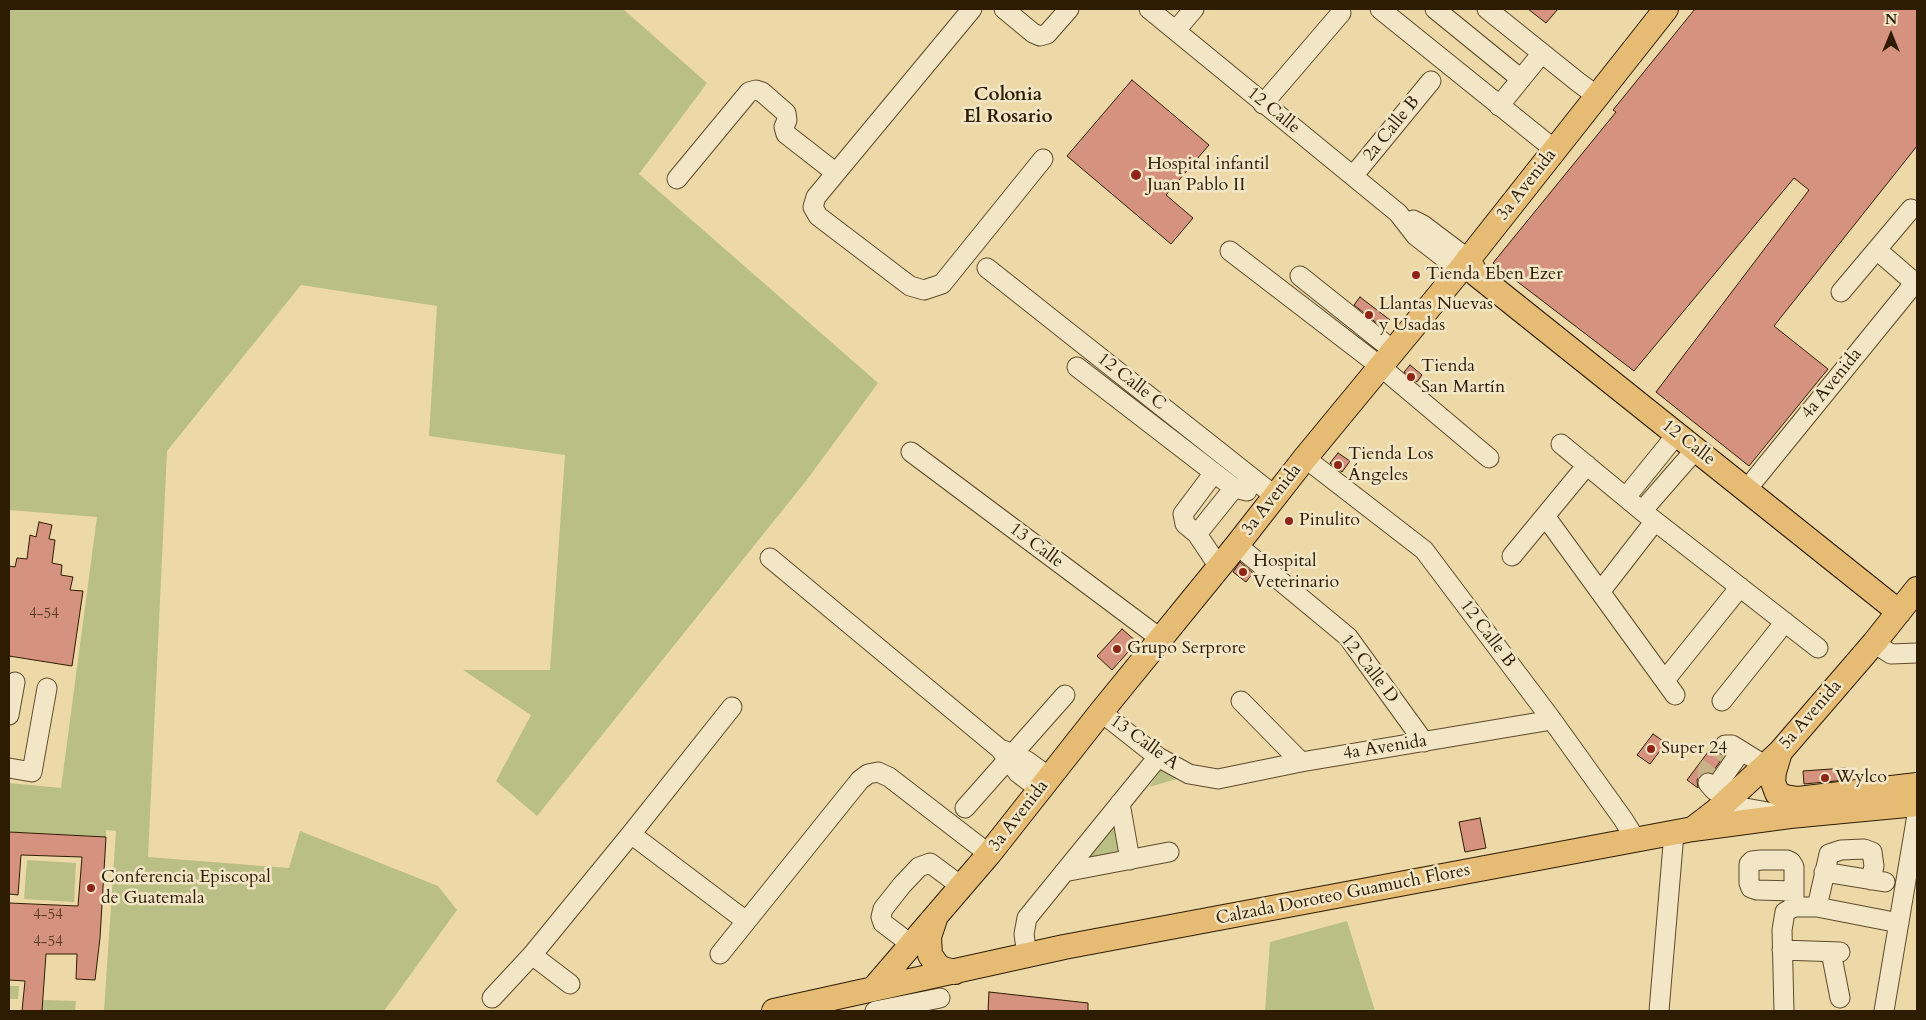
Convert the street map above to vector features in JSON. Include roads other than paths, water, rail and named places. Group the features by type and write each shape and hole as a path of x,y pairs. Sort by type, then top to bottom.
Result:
{"main road":[{"name":"3a Avenida","path":"874,988 989,854 1305,458 1387,359 1468,268 1554,150 1666,9"},
{"name":"12 Calle","path":"1468,268 1899,612"},
{"name":"5a Avenida","path":"1683,831 1717,791 1773,759 1874,643 1917,589"},
{"name":"Calzada Doroteo Guamuch Flores","path":"1773,759 1775,790 1794,807 1917,804"},
{"name":"Calzada Doroteo Guamuch Flores","path":"785,1010 874,988 944,989 1027,956 1074,945 1636,840 1794,807 1917,785"},
{"path":"937,915 929,937 930,956 940,967 944,989"}],"street":[{"path":"972,9 816,197 813,207 818,216 910,286 924,290 942,284 1043,159"},
{"path":"1004,9 1033,33 1040,36 1047,34 1069,9"},
{"name":"12 Calle","path":"1149,9 1398,213 1424,225 1468,268"},
{"path":"1176,30 1194,9"},
{"path":"1380,9 1554,150"},
{"path":"1435,9 1521,79"},
{"path":"1487,9 1598,96"},
{"path":"1263,104 1341,12"},
{"path":"1499,106 1542,53"},
{"name":"2a Calle B","path":"1353,176 1431,81"},
{"path":"677,179 749,92 756,90 762,92 786,113 787,120 784,127 786,134 836,173"},
{"path":"1842,292 1877,250 1908,207"},
{"path":"1877,250 1916,281"},
{"path":"1230,251 1387,359"},
{"name":"12 Calle C","path":"987,268 1275,496"},
{"path":"1300,276 1489,458"},
{"name":"4a Avenida","path":"1747,489 1916,281"},
{"path":"1077,367 1234,488 1275,496"},
{"path":"1626,497 1677,434"},
{"path":"1561,444 1649,516 1818,648"},
{"path":"1600,592 1649,516 1666,484 1696,449"},
{"name":"13 Calle","path":"911,452 1161,639"},
{"name":"12 Calle B","path":"1305,458 1424,550 1552,720 1636,840"},
{"path":"1512,556 1586,465"},
{"path":"1648,470 1666,484"},
{"path":"1214,474 1184,514 1185,524 1197,534 1219,567"},
{"path":"1197,534 1234,488"},
{"path":"1545,516 1670,688 1740,587"},
{"name":"12 Calle D","path":"1237,545 1348,637 1424,742"},
{"path":"770,558 1007,755 1027,761 1044,783"},
{"path":"1722,701 1785,622"},
{"path":"1874,643 1891,654 1917,653"},
{"path":"9,715 15,682"},
{"path":"9,768 32,772 47,688"},
{"path":"965,808 1007,755 1064,695"},
{"path":"1241,701 1301,762"},
{"path":"492,998 532,955 732,707"},
{"name":"13 Calle A","path":"1101,712 1158,757 1189,774 1218,779"},
{"name":"4a Avenida","path":"1218,779 1301,762 1552,720"},
{"path":"1773,759 1733,748 1717,791 1740,807 1755,809 1794,807"},
{"path":"1027,956 1024,934 1027,918 1158,757"},
{"path":"720,954 860,780 868,774 878,772 889,776 989,854"},
{"path":"1120,802 1130,860"},
{"path":"1884,1011 1917,814"},
{"path":"1659,1011 1683,831"},
{"path":"631,834 746,921"},
{"path":"1817,906 1824,872 1829,854 1842,850 1864,849 1872,852 1878,881 1824,872"},
{"path":"1064,872 1168,852"},
{"path":"912,944 883,923 881,917 883,909 902,885 919,867 930,864 961,886"},
{"path":"1784,1011 1782,930 1785,912 1794,899 1817,906 1898,923"},
{"path":"1782,950 1836,952 1840,998"},
{"path":"532,955 570,984"},
{"path":"875,1011 944,989"}],"tunnel":[{"path":"1708,783 1707,770 1725,745"}],"place":[{"name":"Hospital infantil Juan Pablo II","path":"1136,175"},
{"name":"Tienda Eben Ezer","path":"1416,275"},
{"name":"Llantas Nuevas y Usadas","path":"1369,315"},
{"name":"Tienda San Martín","path":"1411,377"},
{"name":"Tienda Los Ángeles","path":"1338,465"},
{"name":"Pinulito","path":"1289,521"},
{"name":"Hospital Veterinario","path":"1243,572"},
{"name":"Grupo Serprore","path":"1117,649"},
{"name":"Super 24","path":"1651,749"},
{"name":"Wylco","path":"1825,778"},
{"name":"Conferencia Episcopal de Guatemala","path":"91,888"}],"district":[{"name":"Colonia El Rosario","path":"1008,107"}]}
